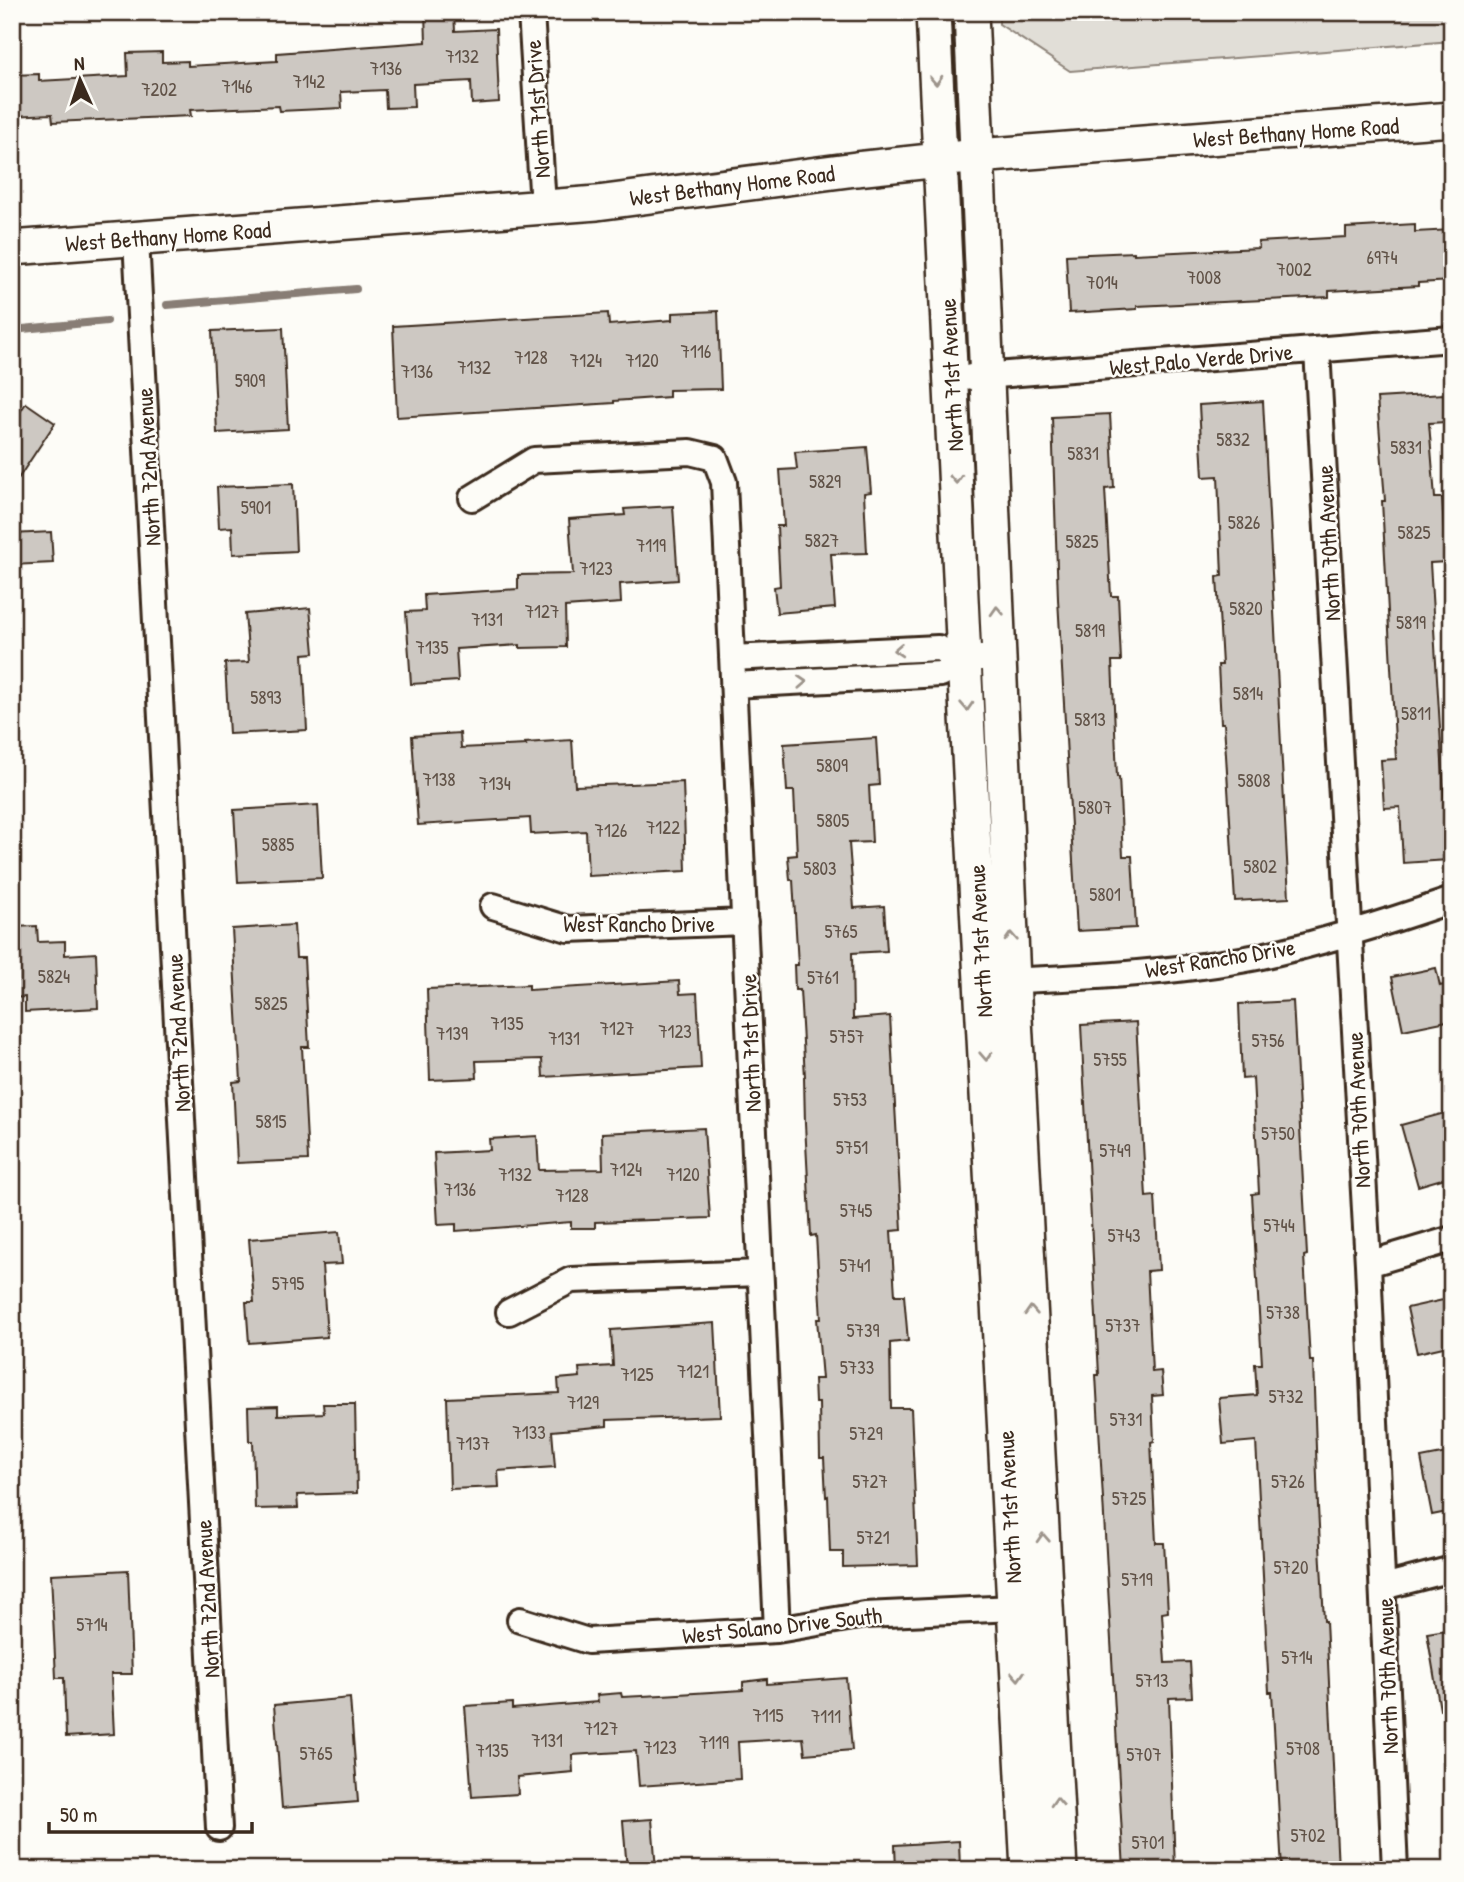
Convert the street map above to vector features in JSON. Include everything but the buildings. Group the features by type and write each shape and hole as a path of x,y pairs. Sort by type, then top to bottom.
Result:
{"street":[{"name":"North 71st Drive","path":"531,12 543,206"},
{"name":"North 71st Avenue","path":"933,12 964,659 998,981 1031,1607 1060,1870"},
{"name":"North 71st Avenue","path":"971,12 999,657 998,981"},
{"name":"West Bethany Home Road","path":"12,248 597,203 940,159 1452,120"},
{"name":"North 72nd Avenue","path":"136,239 219,1828"},
{"name":"West Palo Verde Drive","path":"951,378 1452,339"},
{"name":"North 70th Avenue","path":"1317,350 1368,1264 1395,1870"},
{"name":"North 71st Drive","path":"472,498 534,460 690,452 715,458 724,482 777,1630"},
{"path":"732,658 939,648 964,659 999,657"},
{"path":"867,652 868,678"},
{"path":"733,685 941,674 964,659"},
{"name":"West Rancho Drive","path":"998,981 1164,970 1243,959 1348,933 1452,900"},
{"name":"West Rancho Drive","path":"493,906 568,929 746,922"},
{"path":"1368,1264 1452,1239"},
{"path":"509,1312 571,1280 760,1273"},
{"path":"1383,1587 1452,1569"},
{"name":"North 71st Avenue","path":"1028,1870 1031,1607"},
{"name":"West Solano Drive South","path":"520,1620 588,1641 777,1630 865,1615 1031,1607"}],"shaded area":[{"path":"999,12 1452,12 1452,41 1070,71 999,24"}],"waterway":[{"path":"167,305 356,289"},
{"path":"12,330 107,321"}]}
